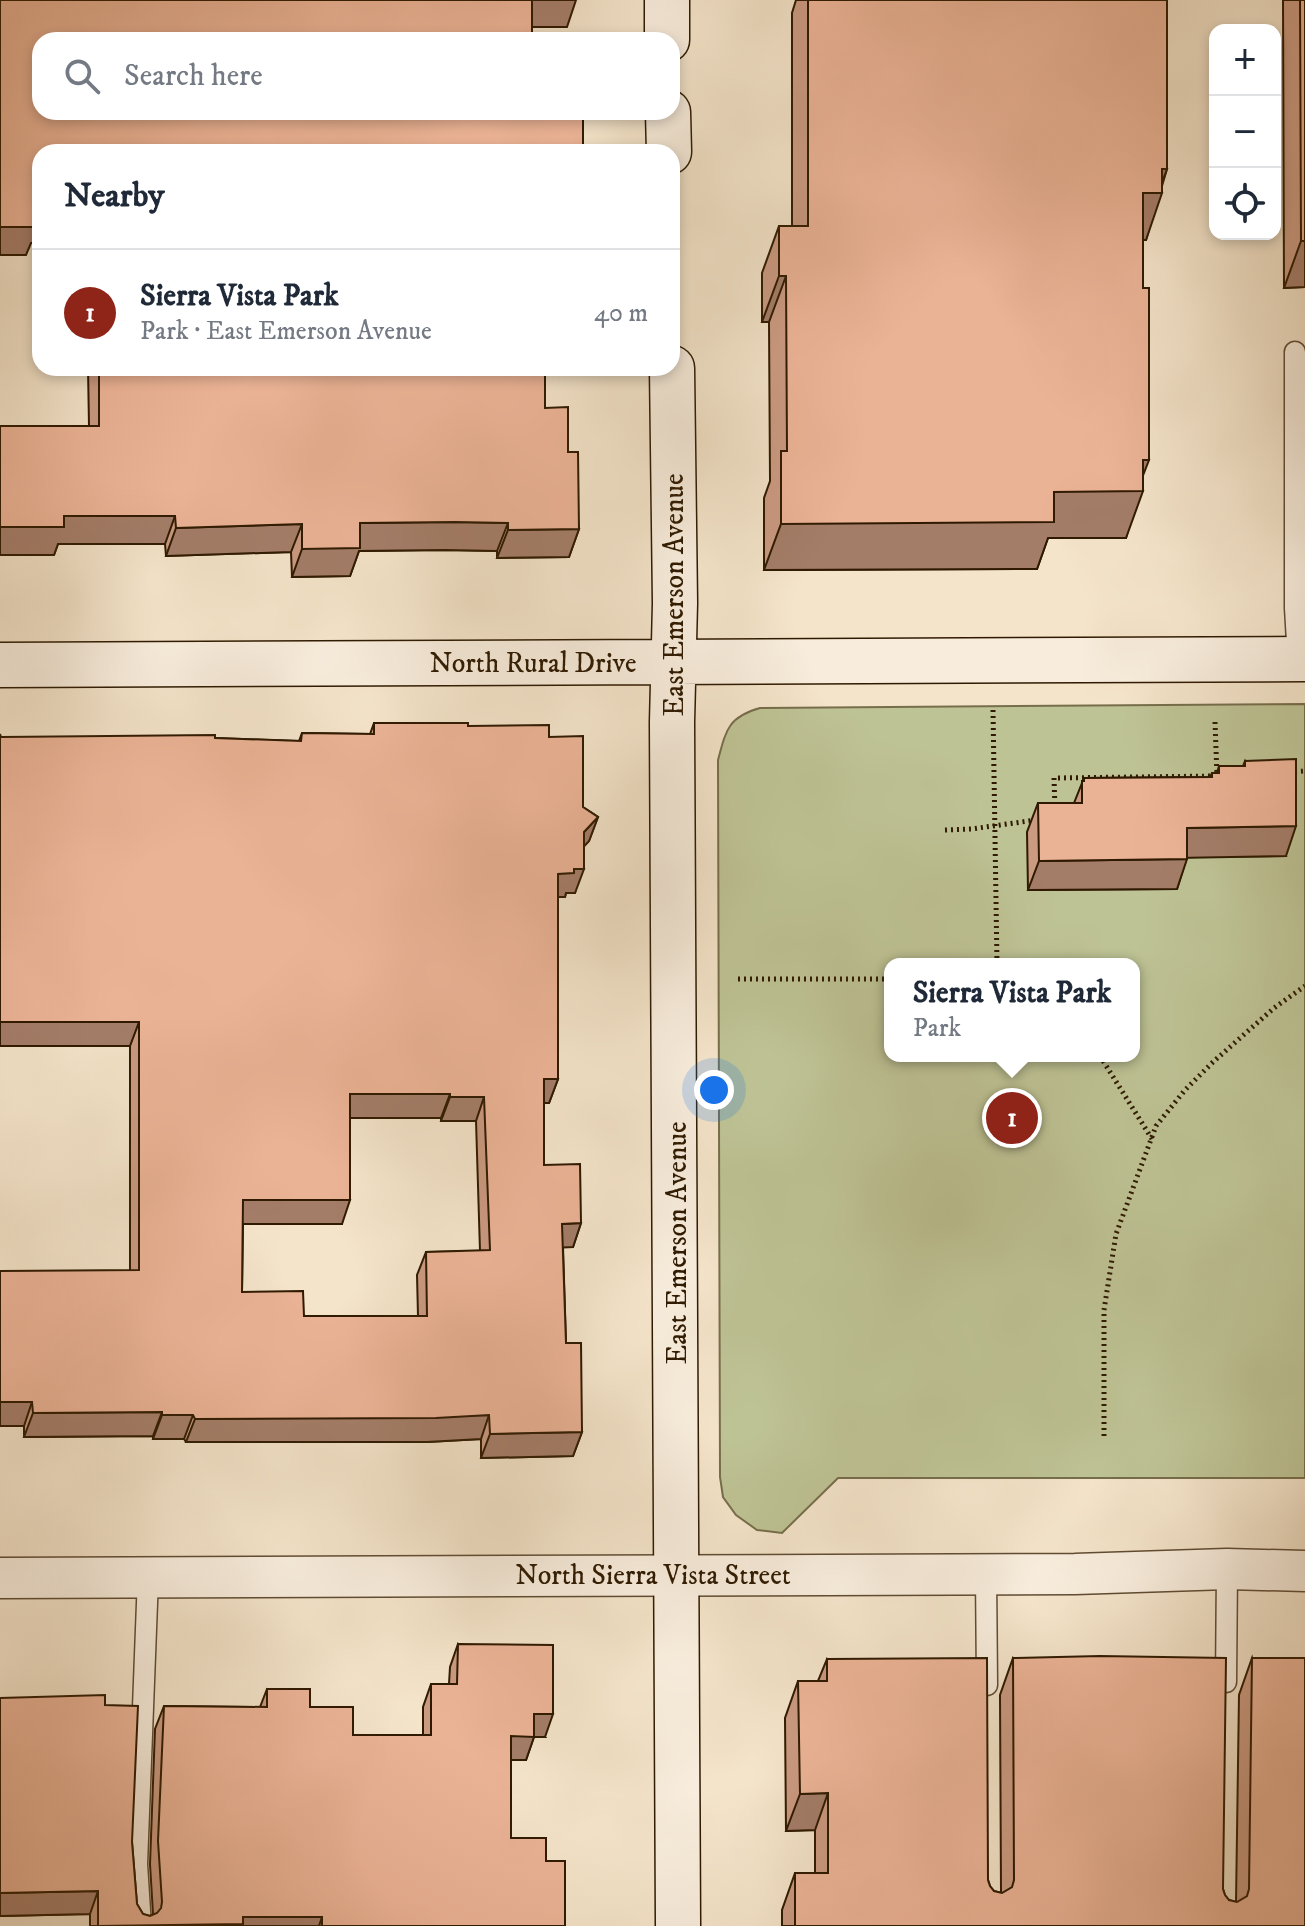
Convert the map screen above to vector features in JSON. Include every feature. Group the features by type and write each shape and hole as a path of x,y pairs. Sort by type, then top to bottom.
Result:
{"street":[{"path":"667,0 667,32"},
{"path":"668,120 669,144"},
{"name":"East Emerson Avenue","path":"672,376 678,1926"},
{"name":"North Rural Drive","path":"0,665 1302,659"},
{"name":"North Sierra Vista Street","path":"0,1578 1075,1574 1227,1569 1305,1571"}],"lane":[{"path":"1295,352 1295,608 1302,659"},
{"path":"1225,1703 1227,1569"},
{"path":"986,1573 987,1702"},
{"path":"141,1926 137,1864 148,1577"}],"path":[{"path":"993,710 997,958"},
{"path":"1215,722 1217,776"},
{"path":"1276,773 1305,771"},
{"path":"1055,817 1054,778 1232,775"},
{"path":"945,830 1040,819"},
{"path":"738,979 884,979"},
{"path":"1104,1436 1104,1310 1116,1234 1156,1126 1195,1080 1274,1008 1305,986"},
{"path":"1104,1062 1152,1139"}],"green space":[{"path":"1305,704 1305,1478 838,1478 782,1533 757,1530 736,1515 723,1497 720,1477 718,760 730,726 760,708"}],"building":[{"path":"0,0 532,0 532,32 32,32 32,120 583,120 583,144 32,144 32,227 0,227"},
{"path":"808,0 1167,0 1167,169 1162,169 1162,193 1143,193 1143,288 1149,288 1149,460 1143,460 1143,491 1054,492 1054,522 781,524 781,451 787,451 786,276 779,276 779,226 808,226"},
{"path":"1300,0 1305,0 1305,241 1301,241"},
{"path":"99,376 545,376 545,408 568,407 568,452 578,452 579,529 508,530 508,523 360,523 360,548 302,549 302,524 176,528 175,516 64,516 64,527 0,527 0,426 99,426"},
{"path":"374,723 468,723 468,726 549,725 549,737 583,736 583,807 598,817 584,832 584,869 558,874 558,1079 544,1079 544,1165 580,1164 581,1223 562,1224 566,1343 581,1343 582,1432 490,1434 489,1415 195,1419 193,1415 162,1415 162,1412 33,1413 32,1402 0,1402 0,1271 139,1270 139,1022 0,1022 0,734 1,737 215,735 215,738 301,741 302,733 374,734","holes":["350,1094 450,1094 450,1097 484,1097 490,1250 426,1252 427,1316 304,1316 303,1291 242,1292 243,1200 350,1200"]},
{"path":"1296,759 1296,826 1187,828 1187,859 1039,861 1038,803 1082,803 1084,778 1212,777 1212,773 1219,773 1219,766 1245,766 1245,761"},
{"path":"458,1644 553,1645 553,1714 534,1714 534,1737 511,1736 511,1838 546,1838 546,1861 565,1861 565,1926 322,1926 322,1917 243,1917 243,1924 98,1926 98,1891 0,1893 0,1698 105,1695 105,1705 138,1706 132,1842 137,1904 143,1914 150,1916 157,1913 162,1902 158,1841 164,1706 267,1707 267,1689 310,1689 310,1707 353,1707 353,1735 431,1735 431,1684 457,1684"},
{"path":"987,1658 988,1880 994,1891 1002,1893 1012,1887 1014,1880 1013,1658 1226,1658 1223,1889 1229,1900 1237,1902 1247,1896 1249,1889 1252,1658 1305,1658 1305,1926 795,1926 795,1873 828,1873 828,1793 800,1794 798,1681 827,1681 827,1659"}],"place":[{"name":"Sierra Vista Park","path":"1012,1118"}]}
